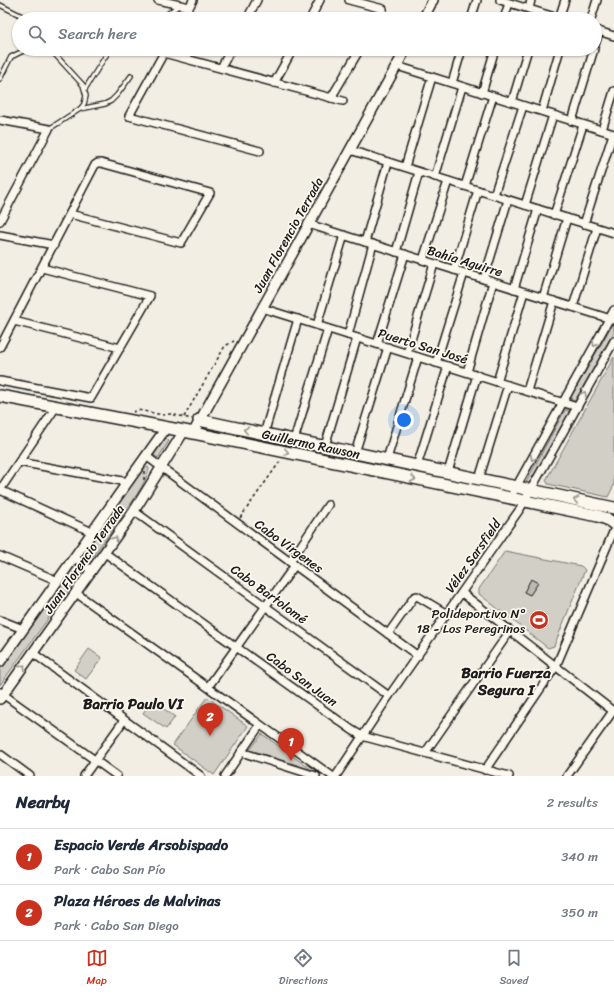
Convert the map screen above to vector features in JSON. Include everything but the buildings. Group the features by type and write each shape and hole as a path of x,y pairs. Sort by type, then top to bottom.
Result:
{"main road":[{"name":"Guillermo Rawson","path":"0,396 188,432 598,516 607,519 614,524"},
{"name":"Guillermo Rawson","path":"199,420 614,508"}],"street":[{"path":"158,0 189,7"},
{"path":"186,12 193,0"},
{"path":"251,12 257,0"},
{"path":"314,12 320,0"},
{"path":"349,0 383,9 381,12"},
{"path":"427,12 433,0"},
{"path":"473,12 477,0"},
{"path":"500,0 528,9 532,12"},
{"path":"528,9 531,0"},
{"path":"562,12 565,0"},
{"path":"593,12 597,0"},
{"path":"506,12 509,3"},
{"path":"602,32 614,36"},
{"path":"162,56 129,116 260,151"},
{"path":"181,56 343,101"},
{"path":"220,68 227,56"},
{"path":"274,83 289,56"},
{"path":"331,98 356,56"},
{"name":"Juan Florencio Terrada","path":"1,695 105,553 134,511 161,467 199,420 402,56"},
{"path":"452,83 460,56"},
{"path":"482,93 493,56"},
{"path":"512,102 526,56"},
{"path":"542,112 558,56"},
{"path":"572,121 592,56"},
{"path":"397,66 613,134 584,224"},
{"path":"405,167 432,77"},
{"path":"435,177 462,86"},
{"path":"602,130 614,91"},
{"path":"465,186 493,96"},
{"path":"494,195 523,106"},
{"path":"525,205 553,115"},
{"path":"0,120 49,129 0,221"},
{"path":"554,214 583,125"},
{"path":"350,150 614,233"},
{"path":"365,242 388,162"},
{"path":"0,347 95,165 101,163 210,193 181,243 70,214"},
{"path":"396,252 419,172"},
{"path":"423,260 448,181"},
{"path":"454,270 478,190"},
{"path":"484,279 508,200"},
{"path":"514,289 538,209"},
{"path":"543,298 567,218"},
{"name":"Bahía Aguirre","path":"308,224 612,319"},
{"path":"573,307 597,228"},
{"path":"0,235 54,245"},
{"path":"317,325 344,235"},
{"path":"348,335 373,244"},
{"path":"377,344 404,254"},
{"path":"407,353 434,264"},
{"path":"0,381 90,398 150,296 42,268"},
{"path":"436,363 464,273"},
{"path":"467,372 494,282"},
{"path":"497,382 524,292"},
{"path":"527,391 554,301"},
{"name":"Puerto San José","path":"262,308 577,407"},
{"path":"510,498 563,402 612,319 614,310"},
{"path":"264,434 298,319"},
{"path":"14,321 120,348"},
{"path":"294,440 328,329"},
{"path":"325,446 357,338"},
{"name":"Vélez Sarsfield","path":"336,776 389,696 525,501 614,341"},
{"path":"355,453 388,347"},
{"path":"387,459 418,357"},
{"path":"417,466 448,366"},
{"path":"448,472 477,375"},
{"path":"479,479 508,385"},
{"path":"56,407 0,490 92,532"},
{"name":"Juan Florencio Terrada","path":"0,662 166,428"},
{"name":"Cabo Vírgenes","path":"146,456 418,656"},
{"path":"19,462 128,482"},
{"path":"208,687 265,606 328,505"},
{"name":"Cabo Bartolomé","path":"134,511 389,696"},
{"path":"485,770 556,666 614,530"},
{"name":"Cabo San Juan","path":"105,553 362,736 509,776"},
{"path":"0,556 58,581"},
{"path":"74,557 92,571"},
{"path":"76,593 332,776"},
{"path":"462,593 613,711 567,776"},
{"path":"388,634 414,597 417,596 446,614"},
{"path":"0,620 23,629"},
{"path":"425,753 510,631"},
{"path":"33,653 201,776"},
{"path":"1,695 117,776"},
{"path":"84,776 124,720"},
{"path":"225,776 260,725"},
{"path":"241,752 316,776"},
{"path":"0,754 30,776"}],"lane":[{"path":"0,5 14,12"},
{"path":"170,12 179,5"},
{"path":"0,80 14,56"},
{"path":"56,56 83,85 86,96 84,104 80,110"},
{"path":"84,89 105,56"},
{"path":"49,129 80,110 105,104 111,101 131,76"}],"path":[{"path":"184,417 224,346 246,335"},
{"path":"132,412 138,410 163,415 171,414 199,420"},
{"path":"237,522 286,452"}],"shaded area":[{"path":"612,325 614,325 614,332 575,401 572,401 571,397"},
{"path":"614,357 614,485 608,497 548,484 546,480"},
{"path":"565,410 568,410 569,413 529,484 525,484"},
{"path":"206,425 505,488 504,493 205,430"},
{"path":"166,438 169,441 158,458 154,455"},
{"path":"147,467 149,468 147,476 133,500 89,561 85,562 79,558 141,471"},
{"name":"Polideportivo N° 18 - Los Peregrinos","path":"505,551 581,566 585,570 554,646 548,648 479,594 479,589"},
{"path":"76,565 81,568 81,573 0,685 0,666 72,566"},
{"path":"89,649 102,658 86,679 74,670"},
{"path":"207,697 248,726 214,775 173,745"},
{"path":"152,700 175,717 166,729 143,713"},
{"path":"262,734 315,772 250,750"}],"waterway":[{"path":"601,512 614,514"}],"place":[{"name":"Polideportivo N° 18 - Los Peregrinos","path":"539,620"},
{"name":"Plaza Héroes de Malvinas","path":"210,736"},
{"name":"Espacio Verde Arsobispado","path":"291,761"}],"district":[{"name":"Barrio Fuerza Segura I","path":"506,682"},
{"name":"Barrio Paulo VI","path":"133,704"}]}
